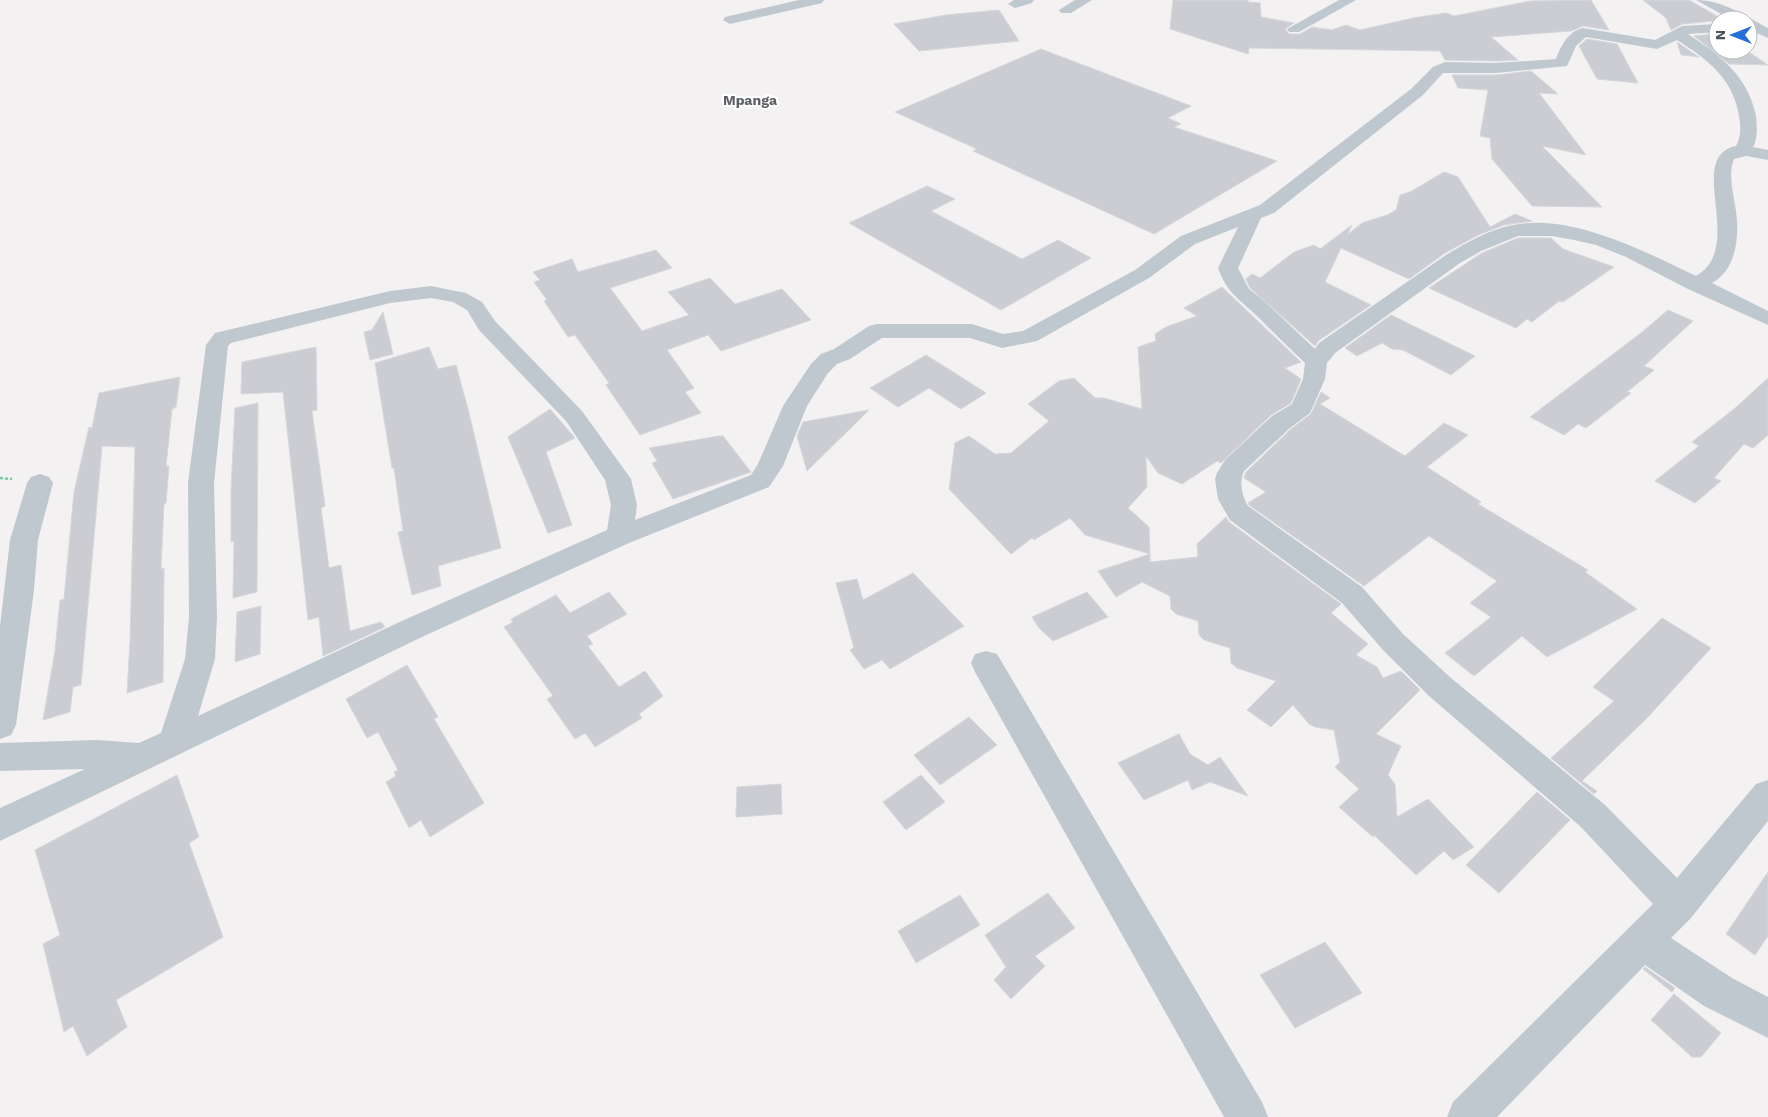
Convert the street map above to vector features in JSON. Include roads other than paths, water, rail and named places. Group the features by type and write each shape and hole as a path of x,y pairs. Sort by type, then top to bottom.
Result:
{"street":[{"path":"730,20 817,0"},
{"path":"1066,10 1085,0"},
{"path":"1294,29 1349,0"},
{"path":"1703,0 1723,10"},
{"path":"0,825 175,740 414,628 619,536 734,494 760,481 770,466 796,406 819,369 829,359 842,354 877,331 972,331 1002,342 1029,336 1142,274 1188,240 1267,209 1417,92 1438,70 1445,67 1496,68 1562,63 1569,44 1582,32 1657,45 1679,35 1687,29 1708,28"},
{"path":"1679,35 1701,49 1728,72 1735,81 1742,99 1745,144"},
{"path":"1742,99 1761,103"},
{"path":"1745,144 1768,153"},
{"path":"1695,284 1716,271 1721,262 1728,214 1721,181 1726,157 1745,144"},
{"path":"1253,215 1228,268 1233,282 1244,298 1256,304 1316,362"},
{"path":"1678,905 1593,816 1440,687 1393,642 1352,596 1246,518 1234,506 1228,479 1234,466 1281,422 1302,408 1314,379 1316,362 1327,348 1453,259 1474,247 1515,230 1552,230 1603,241 1768,319"},
{"path":"175,740 200,659 202,616 201,483 217,345 223,338 390,297 431,292 459,297 475,306 486,325 574,416 618,479 624,506 619,536"},
{"path":"0,725 20,590 24,540 40,483"},
{"path":"986,663 1247,1117"},
{"path":"0,756 97,754 140,757"},
{"path":"1468,1117 1678,905 1768,795"},
{"path":"1643,941 1718,992 1768,1018"}],"district":[{"name":"Mpanga","path":"750,100"}]}
